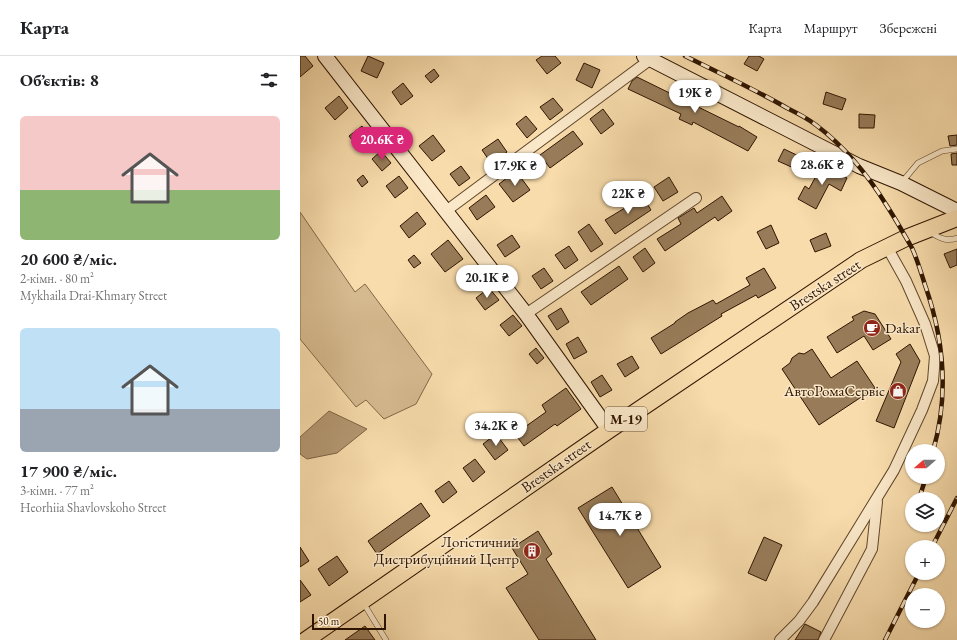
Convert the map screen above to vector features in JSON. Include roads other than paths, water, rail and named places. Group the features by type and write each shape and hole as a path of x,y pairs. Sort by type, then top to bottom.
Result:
{"highway":[{"name":"Brestska street","path":"306,640 609,430 861,260 925,230 957,218"}],"main road":[{"path":"325,56 526,314 609,430"},
{"path":"647,58 859,166 901,183 957,212"}],"street":[{"path":"446,210 647,58"},
{"path":"526,314 696,198"},
{"path":"780,640 813,602 878,498 894,470 916,425 933,381 935,356 925,324 906,281 887,247"},
{"path":"824,640 872,549 878,498"}],"lane":[{"path":"901,183 918,163 942,151 957,149"},
{"path":"925,230 939,238 951,240 957,238"},
{"path":"362,601 386,640"}],"railway":[{"path":"685,56 762,94 809,120 846,152 880,195 914,252 937,326 943,389 935,444"},
{"path":"921,492 924,484"},
{"path":"936,540 957,498"},
{"path":"885,640 915,580"}],"place":[{"name":"Dakar","path":"872,328"},
{"name":"АвтоРомаСервіс","path":"898,391"},
{"name":"Логістичний Дистрибуційний Центр","path":"532,551"}]}
